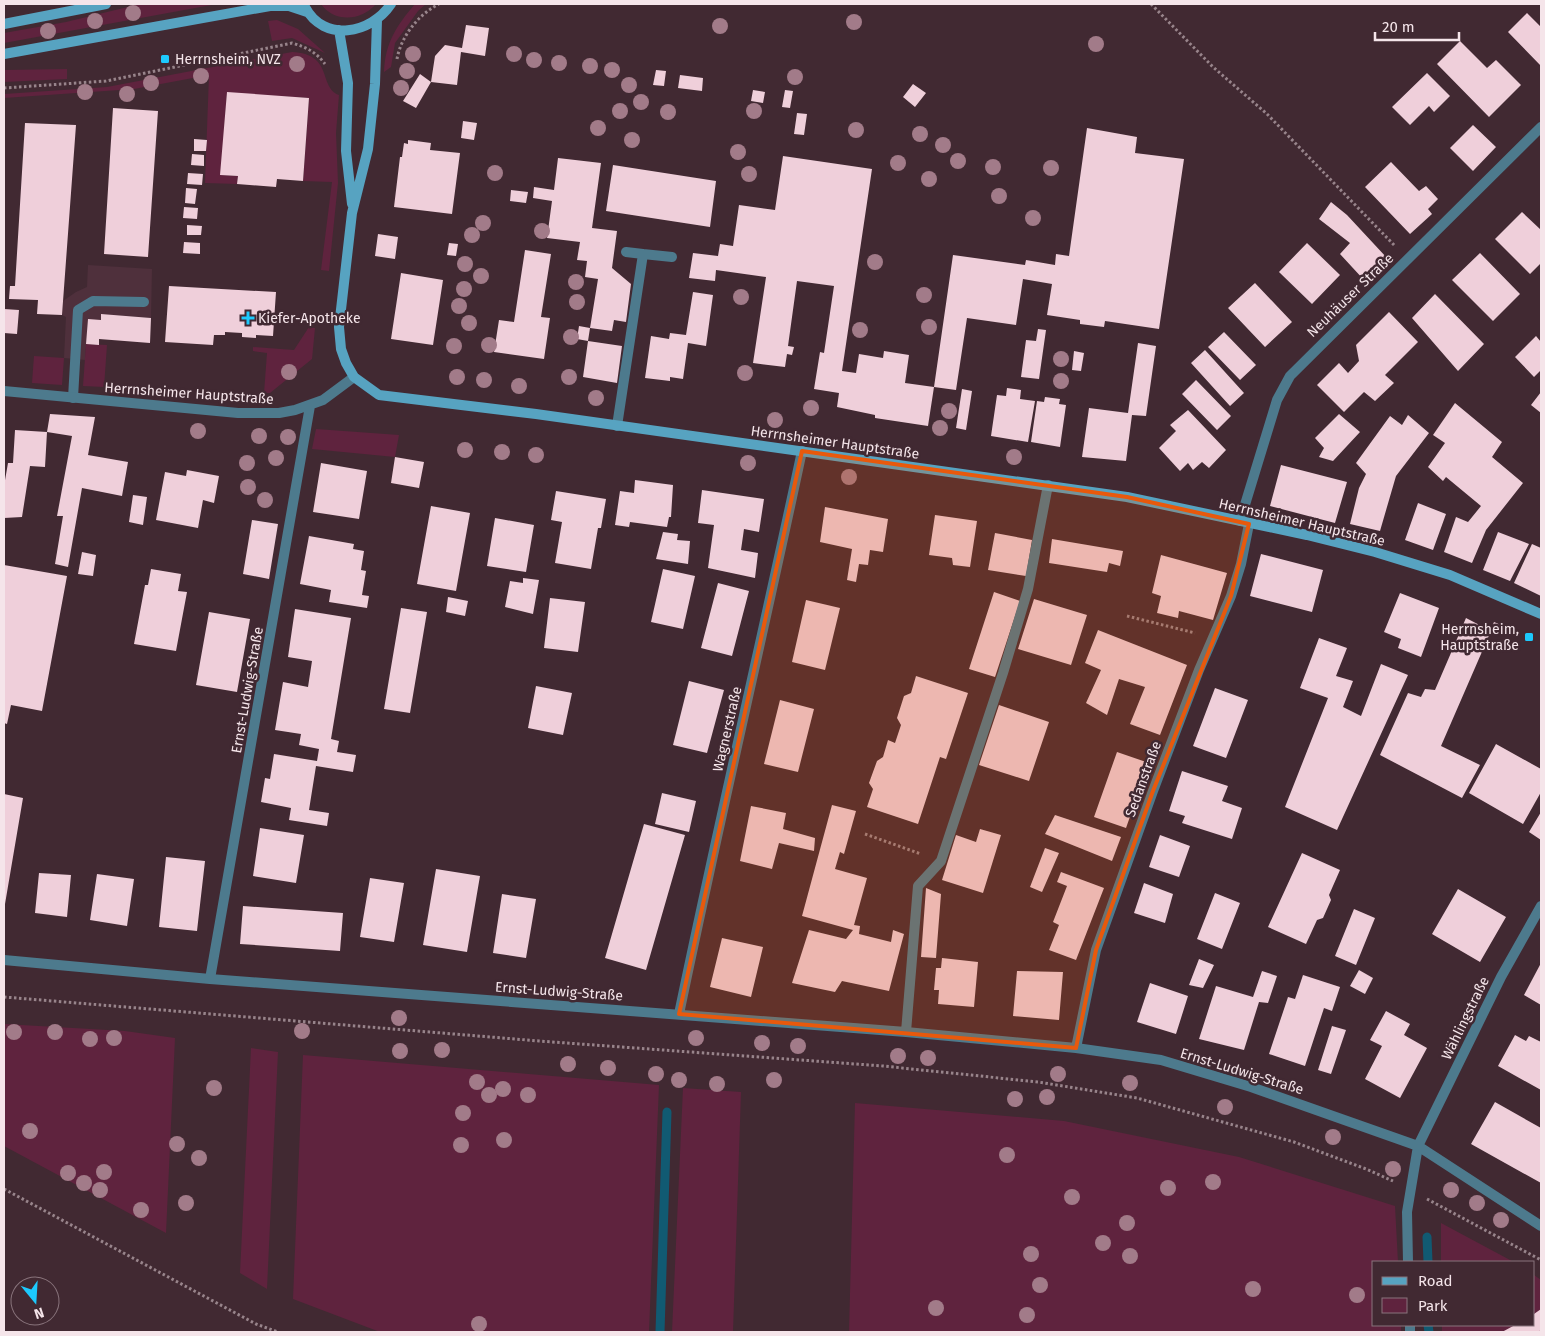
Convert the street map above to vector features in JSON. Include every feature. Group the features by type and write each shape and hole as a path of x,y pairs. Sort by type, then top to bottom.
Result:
{"street":[{"path":"4,24 106,4"},
{"path":"4,54 270,6 305,8 321,24 339,30 358,29 377,20 391,4"},
{"name":"Herrnsheimer Hauptstraße","path":"377,20 375,84 368,149 352,212 340,327 341,349 354,377 379,395 802,451 1127,497 1306,535 1412,563 1491,591 1541,614"},
{"name":"Herrnsheimer Hauptstraße","path":"339,30 348,83 346,151 352,212"},
{"name":"Neuhäuser Straße","path":"1244,522 1282,387 1299,365 1541,127"},
{"path":"626,252 672,257"},
{"path":"617,426 643,254"},
{"path":"72,398 78,310 93,301 144,302"},
{"name":"Herrnsheimer Hauptstraße","path":"4,390 72,398 258,414 295,410 310,406 336,392 354,377"},
{"name":"Ernst-Ludwig-Straße","path":"210,979 310,406"},
{"name":"Wagnerstraße","path":"679,1014 711,860 752,683 802,451"},
{"path":"906,1032 918,886 941,861 1003,673 1025,598 1048,485"},
{"name":"Sedanstraße","path":"1076,1048 1096,950 1153,791 1200,670 1215,638 1241,564 1244,522"},
{"name":"Wählingstraße","path":"1408,1261 1407,1212 1409,1189 1418,1146 1501,977 1541,906"},
{"name":"Ernst-Ludwig-Straße","path":"4,960 210,979 906,1032 1076,1048 1160,1060 1251,1087 1418,1146 1541,1226"}],"path":[{"path":"397,62 404,39 423,14 439,4"},
{"path":"1151,4 1213,67 1290,138 1407,259"},
{"path":"4,88 106,82 292,43 305,46 315,53 328,68"},
{"path":"1127,616 1215,638"},
{"path":"865,834 941,861"},
{"path":"4,997 529,1040 883,1066 1038,1082 1137,1098 1294,1142 1366,1169 1409,1189 1541,1260"},
{"path":"4,1189 256,1324 278,1332"}],"highlighted area":[{"path":"802,451 1127,497 1249,524 1231,596 1153,791 1096,950 1076,1048 679,1014"}],"shaded area":[{"path":"88,265 152,269 151,318 101,314 101,320 88,320 85,360 64,358 66,317 62,315 63,301 87,287"}],"green space":[{"path":"140,4 217,4 4,43 4,33 66,22"},
{"path":"321,4 376,4 363,14 348,18 333,14"},
{"path":"415,4 426,4 418,11 395,43 391,67 384,72 387,52 393,35"},
{"path":"277,20 298,29 325,53 292,38 272,41 268,21"},
{"path":"292,52 314,58 320,64 333,91 339,95 336,133 338,183 329,271 321,270 332,182 303,181 309,98 227,93 221,175 238,176 237,184 205,183 209,75 134,89 4,98 4,94 107,87"},
{"path":"67,69 67,79 4,82 4,70"},
{"path":"309,327 315,328 312,359 270,393 264,393 267,353 253,351 253,347 294,350"},
{"path":"86,344 107,345 104,387 83,386"},
{"path":"34,356 64,358 62,385 32,383"},
{"path":"316,429 399,435 395,457 312,449"},
{"path":"4,1024 125,1031 175,1038 166,1233 4,1146"},
{"path":"251,1048 278,1052 267,1289 240,1273"},
{"path":"303,1055 659,1085 649,1332 380,1332 293,1299"},
{"path":"683,1088 741,1092 733,1332 672,1332"},
{"path":"855,1103 1064,1121 1239,1157 1395,1206 1398,1261 1372,1261 1372,1326 1401,1326 1401,1332 849,1332"},
{"path":"1441,1223 1512,1261 1441,1261"},
{"path":"1535,1276 1541,1280 1541,1332 1442,1332 1442,1326 1535,1326"}],"building":[{"path":"1527,13 1541,27 1541,66 1508,32"},
{"path":"466,25 489,28 485,56 461,52 457,85 431,82 435,56 445,45 462,48"},
{"path":"1460,41 1487,68 1496,60 1521,85 1489,117 1437,64"},
{"path":"656,70 666,71 664,86 653,85"},
{"path":"1427,73 1450,96 1434,112 1429,106 1410,125 1392,107"},
{"path":"420,74 431,82 416,108 403,101"},
{"path":"680,75 703,78 702,91 678,88"},
{"path":"913,84 926,93 915,107 903,97"},
{"path":"753,90 765,92 763,103 751,101"},
{"path":"785,90 793,91 790,108 782,107"},
{"path":"227,92 309,98 303,181 277,179 276,187 237,184 238,176 220,175"},
{"path":"113,108 158,111 148,257 104,254"},
{"path":"797,113 807,114 804,135 794,134"},
{"path":"463,121 477,123 474,140 461,138"},
{"path":"25,123 76,125 62,315 37,314 38,300 9,299 10,286 15,286"},
{"path":"1473,125 1496,147 1473,171 1450,148"},
{"path":"1087,128 1137,137 1135,153 1184,159 1159,329 1105,321 1104,327 1080,324 1080,320 1047,315 1052,284 1023,279 1016,325 967,318 956,390 934,387 953,255 1025,265 1026,260 1055,265 1056,254 1069,256"},
{"path":"194,139 207,140 206,151 194,151"},
{"path":"408,140 431,143 430,150 460,153 452,214 394,207 400,157 402,157 404,143 408,144"},
{"path":"192,154 204,155 204,166 191,165"},
{"path":"783,156 872,169 842,371 856,373 859,354 883,358 884,351 909,355 905,383 934,387 928,426 875,418 875,415 837,407 839,393 814,389 820,352 824,353 834,286 797,281 788,346 794,347 792,355 787,354 785,367 753,363 766,277 716,270 715,281 689,278 693,253 718,256 720,244 733,246 739,205 775,210"},
{"path":"558,158 601,163 592,228 617,231 612,268 631,284 626,322 614,320 612,331 590,328 598,279 585,277 587,261 577,260 580,242 547,238 552,201 533,198 534,187 554,190"},
{"path":"1391,162 1419,191 1426,186 1438,199 1428,209 1432,214 1410,234 1365,187"},
{"path":"613,165 716,181 710,227 606,211"},
{"path":"188,173 203,174 202,185 187,184"},
{"path":"186,188 197,189 195,204 185,203"},
{"path":"511,190 528,192 526,203 510,201"},
{"path":"1331,202 1347,215 1387,258 1364,280 1340,254 1350,243 1319,219"},
{"path":"184,207 198,208 197,219 183,218"},
{"path":"1522,212 1541,230 1541,263 1530,274 1495,239"},
{"path":"187,225 202,226 201,235 187,235"},
{"path":"378,234 398,237 395,259 375,256"},
{"path":"184,242 200,243 200,254 183,253"},
{"path":"449,243 458,244 456,256 447,255"},
{"path":"1307,243 1340,275 1312,304 1279,272"},
{"path":"525,250 551,254 541,317 550,318 544,359 494,352 499,320 514,322"},
{"path":"1480,253 1520,294 1493,321 1452,280"},
{"path":"401,273 443,280 433,345 391,339"},
{"path":"1255,283 1292,322 1265,347 1228,308"},
{"path":"169,286 276,292 273,336 256,335 256,338 242,337 242,333 225,332 225,335 214,335 213,345 165,342"},
{"path":"693,292 713,295 706,346 688,343 683,379 670,377 670,381 645,378 651,336 669,339 670,333 686,335"},
{"path":"1435,294 1484,344 1458,371 1412,318"},
{"path":"4,309 19,310 17,334 4,333"},
{"path":"1389,312 1418,342 1385,375 1394,383 1375,401 1364,392 1344,412 1317,385 1339,363 1348,373 1359,361 1356,345"},
{"path":"101,314 151,318 150,343 99,339 99,345 86,344 88,319 101,320"},
{"path":"579,326 590,328 588,341 577,339"},
{"path":"1038,329 1046,330 1039,379 1021,377 1026,340 1036,341"},
{"path":"1224,332 1256,365 1240,380 1208,347"},
{"path":"1536,336 1541,342 1541,370 1534,377 1515,357"},
{"path":"588,341 622,346 617,383 583,377"},
{"path":"1138,343 1156,346 1146,416 1132,415 1126,461 1082,457 1089,408 1128,413"},
{"path":"1205,350 1244,393 1230,406 1191,363"},
{"path":"1074,351 1084,353 1081,371 1072,370"},
{"path":"1196,380 1231,416 1217,430 1182,394"},
{"path":"1007,388 1021,390 1020,399 1035,401 1028,442 991,436 997,395 1006,396"},
{"path":"962,389 972,391 966,430 956,428"},
{"path":"1541,392 1541,413 1531,405"},
{"path":"1045,397 1060,399 1059,404 1066,405 1060,447 1031,442 1037,401 1044,402"},
{"path":"1455,403 1502,442 1492,457 1523,483 1486,530 1472,563 1444,552 1456,517 1468,522 1481,506 1446,477 1443,481 1428,467 1445,443 1433,435"},
{"path":"1188,410 1226,450 1209,468 1202,462 1193,470 1188,463 1180,471 1159,448 1176,431 1170,425"},
{"path":"50,414 95,417 88,455 128,462 122,496 82,488 68,567 55,564 63,516 57,516 72,436 47,432"},
{"path":"1339,414 1360,432 1333,461 1319,457 1324,448 1315,438"},
{"path":"1408,415 1429,433 1396,476 1380,531 1350,524 1359,488 1366,474 1356,463 1390,416 1402,425"},
{"path":"15,430 47,432 45,467 30,466 22,517 4,518 4,486 8,463 13,463"},
{"path":"395,457 424,462 419,488 391,483"},
{"path":"321,463 367,471 359,519 313,512"},
{"path":"1281,465 1347,482 1335,523 1270,506"},
{"path":"187,470 219,476 214,503 203,500 198,528 156,520 165,472 186,476"},
{"path":"635,480 673,485 671,517 669,517 667,527 630,522 629,527 615,525 620,491 634,493"},
{"path":"702,490 764,499 759,532 744,529 741,550 758,553 755,578 708,568 714,525 698,523"},
{"path":"556,491 606,499 601,528 598,528 591,569 555,563 562,522 551,520"},
{"path":"133,495 147,497 143,525 129,522"},
{"path":"1418,503 1446,514 1433,550 1405,540"},
{"path":"431,506 470,513 456,591 417,584"},
{"path":"825,507 888,519 883,552 870,550 868,565 859,564 856,582 847,580 852,549 820,542"},
{"path":"935,515 977,521 970,567 953,565 952,558 929,555"},
{"path":"495,518 534,525 526,572 487,566"},
{"path":"252,520 278,524 269,579 243,574"},
{"path":"663,532 678,534 677,540 690,541 688,564 656,559"},
{"path":"1498,532 1529,544 1510,581 1483,570"},
{"path":"995,533 1032,540 1026,576 988,570"},
{"path":"309,536 354,544 353,549 364,551 361,570 366,571 362,595 369,596 367,608 329,602 331,590 300,584"},
{"path":"1052,539 1123,551 1120,566 1109,563 1107,572 1049,563"},
{"path":"1532,544 1541,548 1541,596 1514,583"},
{"path":"82,552 96,555 93,576 78,574"},
{"path":"1261,554 1323,570 1312,612 1250,596"},
{"path":"1161,555 1227,573 1213,620 1179,611 1178,618 1157,613 1161,596 1152,593"},
{"path":"4,565 67,576 42,711 11,705 7,724 4,723"},
{"path":"151,569 181,574 178,591 187,592 176,651 134,644 145,585 148,585"},
{"path":"663,569 695,576 683,629 651,622"},
{"path":"523,578 539,580 533,614 505,607 510,581 523,583"},
{"path":"718,583 749,591 732,656 701,648"},
{"path":"994,592 1020,601 995,677 969,669"},
{"path":"1400,593 1439,608 1421,657 1398,648 1401,639 1384,632"},
{"path":"448,597 468,601 465,616 446,612"},
{"path":"550,598 585,602 578,652 544,648"},
{"path":"1034,599 1087,615 1071,665 1018,649"},
{"path":"806,600 840,608 825,670 792,662"},
{"path":"401,608 427,612 410,713 384,709"},
{"path":"295,609 351,618 331,739 339,741 337,752 356,755 353,772 316,766 309,810 329,813 327,826 289,820 291,808 261,802 265,778 270,779 274,754 317,761 319,749 299,745 301,734 275,730 283,682 308,687 312,661 288,657"},
{"path":"209,612 250,619 237,692 196,685"},
{"path":"1466,618 1491,631 1441,746 1480,765 1462,798 1380,755 1408,693 1421,697 1425,689 1435,690"},
{"path":"1494,622 1515,631 1513,636 1492,627"},
{"path":"1098,630 1187,665 1160,735 1130,724 1145,687 1119,679 1107,715 1086,703 1101,670 1085,663"},
{"path":"1319,638 1347,648 1336,676 1353,681 1343,707 1361,716 1381,664 1408,675 1337,830 1285,807 1328,698 1300,688"},
{"path":"916,676 968,693 946,759 940,757 918,824 867,807 873,789 869,783 877,761 883,757 888,740 895,743 901,725 897,718 904,696 911,693"},
{"path":"689,681 724,690 707,753 673,745"},
{"path":"536,686 572,693 563,735 528,728"},
{"path":"1215,688 1248,700 1226,758 1193,746"},
{"path":"780,700 814,709 798,772 764,764"},
{"path":"999,705 1049,722 1029,781 979,765"},
{"path":"1496,744 1541,769 1541,792 1523,824 1469,793"},
{"path":"1117,752 1149,763 1126,828 1094,817"},
{"path":"1182,771 1228,786 1222,801 1242,808 1232,839 1182,823 1185,816 1169,811"},
{"path":"662,793 696,801 689,832 655,824"},
{"path":"4,794 23,798 5,904 4,904"},
{"path":"832,805 856,811 844,854 840,852 835,869 867,878 854,925 860,926 859,934 891,942 893,930 904,934 889,991 842,981 835,992 792,983 809,930 846,939 853,930 802,916"},
{"path":"751,806 786,813 783,829 815,838 814,851 779,843 772,869 740,861"},
{"path":"1541,812 1541,840 1529,832"},
{"path":"1055,815 1121,837 1112,861 1045,834"},
{"path":"644,824 685,835 646,970 605,958"},
{"path":"260,828 304,835 296,883 253,876"},
{"path":"980,829 1001,835 983,893 942,880 956,835 976,842"},
{"path":"1160,835 1190,846 1179,877 1149,867"},
{"path":"1045,848 1059,853 1042,892 1030,887"},
{"path":"1302,853 1340,870 1329,895 1331,900 1323,918 1317,920 1306,944 1268,927"},
{"path":"166,857 205,861 197,931 159,927"},
{"path":"436,869 480,876 467,952 423,945"},
{"path":"1061,872 1104,888 1076,960 1049,950 1059,925 1053,922 1067,886 1057,882"},
{"path":"39,873 71,875 67,917 35,913"},
{"path":"97,874 134,879 127,926 90,920"},
{"path":"370,878 404,883 394,942 360,937"},
{"path":"1144,883 1173,894 1165,923 1134,913"},
{"path":"926,888 941,894 936,958 921,957"},
{"path":"1458,889 1506,917 1480,962 1432,934"},
{"path":"1215,893 1240,903 1222,949 1197,939"},
{"path":"502,894 536,899 526,958 493,953"},
{"path":"243,906 343,913 340,951 240,944"},
{"path":"1354,909 1375,918 1356,965 1335,956"},
{"path":"722,938 763,947 751,997 710,987"},
{"path":"942,958 978,962 974,1007 938,1004 939,990 934,990 936,968 941,968"},
{"path":"1199,959 1214,965 1203,988 1189,985"},
{"path":"1541,963 1541,1005 1524,995"},
{"path":"1359,970 1373,978 1365,994 1350,986"},
{"path":"1017,971 1063,972 1059,1020 1013,1016"},
{"path":"1262,971 1277,976 1268,1003 1259,1002 1244,1050 1199,1039 1216,986 1253,997"},
{"path":"1303,975 1340,987 1332,1011 1324,1008 1305,1066 1269,1054 1288,997 1295,999"},
{"path":"1150,983 1188,996 1176,1034 1137,1022"},
{"path":"1386,1011 1410,1024 1404,1035 1427,1048 1400,1098 1365,1079 1382,1046 1370,1040"},
{"path":"1332,1026 1346,1030 1331,1074 1318,1070"},
{"path":"1515,1035 1526,1041 1529,1036 1541,1042 1541,1090 1498,1066"},
{"path":"1495,1102 1541,1128 1541,1183 1471,1144"},
{"path":"1541,1309 1541,1330 1538,1332 1502,1332 1513,1326 1535,1326 1535,1313"}],"waterway":[{"path":"660,1332 667,1112"},
{"path":"1427,1237 1428,1261"},
{"path":"1428,1326 1429,1332"}],"place":[{"name":"Herrnsheim, NVZ","path":"165,59"},
{"name":"Kiefer-Apotheke","path":"248,318"},
{"name":"Herrnsheim, Hauptstraße","path":"1529,637"}]}
